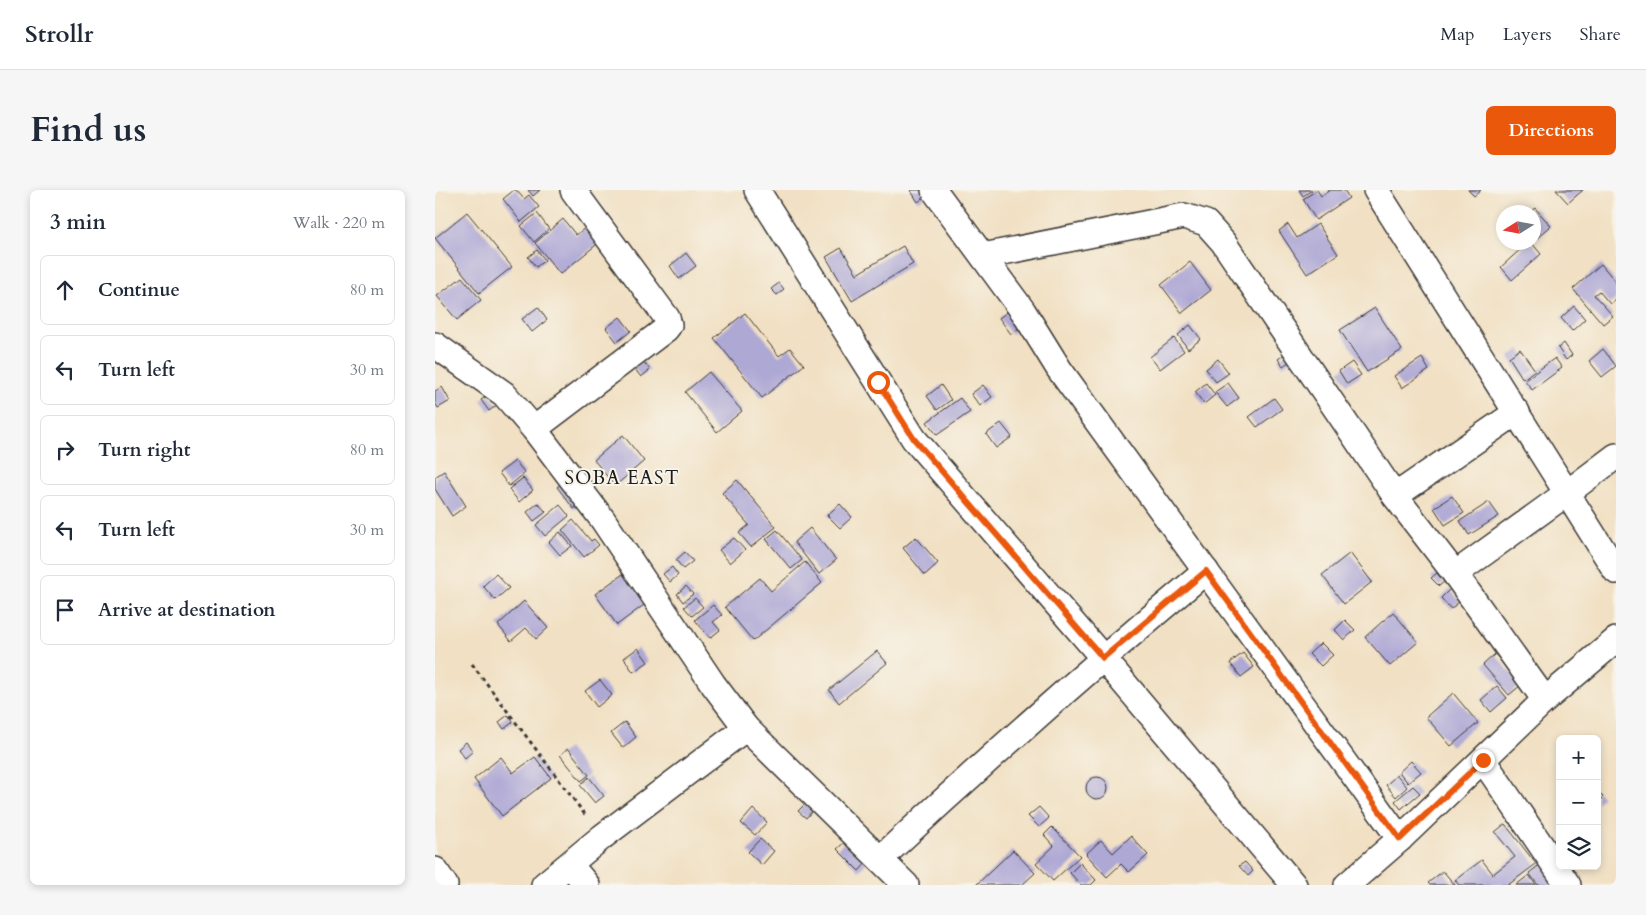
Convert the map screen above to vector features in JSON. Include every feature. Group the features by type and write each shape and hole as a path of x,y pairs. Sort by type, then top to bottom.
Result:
{"street":[{"path":"534,429 666,330 669,325 667,318 573,190"},
{"path":"757,190 914,439 1103,658 1294,885"},
{"path":"934,190 1023,311 1059,369 1400,839"},
{"path":"1376,190 1616,571"},
{"path":"983,256 1183,216 1206,223 1223,242 1395,496 1455,574 1545,700"},
{"path":"435,346 504,394 534,429 603,520 713,684 746,728 905,885"},
{"path":"1395,496 1517,412"},
{"path":"1455,574 1616,456"},
{"path":"880,859 956,788 1103,658 1206,571"},
{"path":"1347,885 1400,839 1545,700 1616,640"},
{"path":"544,885 602,837 746,728"},
{"path":"1483,760 1568,885"},
{"path":"570,865 587,885"},
{"path":"435,870 445,885"}],"path":[{"path":"472,664 602,837"}],"building":[{"path":"514,190 524,199 529,195 539,207 521,222 503,199"},
{"path":"528,190 540,190 533,196"},
{"path":"912,190 928,190 930,193 918,202"},
{"path":"1299,190 1312,190 1303,196"},
{"path":"1317,190 1321,196 1330,190 1344,190 1349,198 1316,220 1303,199"},
{"path":"1468,190 1481,190 1474,196"},
{"path":"1556,190 1583,190 1568,203"},
{"path":"467,212 512,267 479,293 435,238"},
{"path":"537,213 549,229 534,242 521,226"},
{"path":"1541,215 1551,226 1541,235"},
{"path":"563,219 576,235 594,221 606,237 560,274 535,243"},
{"path":"1288,224 1297,238 1318,224 1338,254 1307,274 1279,231"},
{"path":"903,246 913,264 852,301 826,257 841,248 857,274"},
{"path":"537,250 545,260 536,267 528,257"},
{"path":"1520,250 1538,250 1541,254 1512,280 1501,267"},
{"path":"686,253 696,266 679,279 670,266"},
{"path":"1190,262 1211,290 1182,313 1161,285"},
{"path":"1601,264 1616,282 1616,299 1610,304 1599,291 1594,295 1613,316 1603,324 1573,289"},
{"path":"462,277 481,300 457,320 437,296"},
{"path":"779,283 784,289 777,295 771,289"},
{"path":"1574,306 1585,319 1572,331 1561,318"},
{"path":"538,307 547,320 532,332 522,319"},
{"path":"1014,307 1026,323 1011,334 999,318"},
{"path":"1375,308 1402,350 1367,372 1340,330"},
{"path":"745,313 779,356 790,348 804,365 762,398 714,338"},
{"path":"620,317 631,331 617,342 606,328"},
{"path":"1190,325 1201,339 1188,349 1178,335"},
{"path":"1174,338 1184,351 1160,369 1150,357"},
{"path":"1564,343 1572,355 1566,360 1558,348"},
{"path":"1520,349 1535,370 1523,379 1509,357"},
{"path":"1603,349 1616,366 1602,377 1589,361"},
{"path":"1288,352 1293,359 1283,366 1278,359"},
{"path":"1422,358 1429,370 1402,388 1394,376"},
{"path":"1555,358 1562,368 1532,390 1525,380"},
{"path":"1218,359 1229,373 1216,382 1206,369"},
{"path":"643,361 650,370 641,377 634,368"},
{"path":"1352,362 1361,375 1347,384 1339,371"},
{"path":"709,372 742,411 717,432 685,392"},
{"path":"1206,383 1215,395 1204,404 1195,392"},
{"path":"1228,383 1239,398 1227,407 1215,392"},
{"path":"941,385 951,400 937,410 927,396"},
{"path":"983,385 992,397 980,406 971,394"},
{"path":"442,387 450,401 438,408 435,403 435,391"},
{"path":"489,394 497,405 489,411 481,400"},
{"path":"960,398 970,412 937,435 927,422"},
{"path":"1274,398 1282,409 1257,427 1249,417"},
{"path":"1001,423 1012,437 996,448 986,434"},
{"path":"623,435 644,461 615,486 594,460"},
{"path":"515,461 525,473 509,486 499,473"},
{"path":"444,471 466,506 452,516 435,489 435,477"},
{"path":"523,478 533,490 519,502 509,489"},
{"path":"568,479 584,501 574,509 557,487"},
{"path":"737,480 776,527 751,547 739,533 749,525 722,493"},
{"path":"1452,496 1464,513 1445,525 1434,508"},
{"path":"1489,502 1499,516 1469,535 1460,521"},
{"path":"538,503 546,512 534,521 527,512"},
{"path":"840,504 852,517 840,528 827,515"},
{"path":"560,505 569,516 545,536 536,525"},
{"path":"573,520 591,541 594,539 599,545 584,557 562,530"},
{"path":"810,528 836,560 819,574 794,542"},
{"path":"777,530 802,560 791,569 766,539"},
{"path":"560,532 572,546 560,555 549,542"},
{"path":"916,537 938,563 925,575 903,548"},
{"path":"734,538 745,550 730,563 719,550"},
{"path":"685,552 693,561 683,569 676,560"},
{"path":"1350,553 1372,582 1344,604 1322,575"},
{"path":"805,562 822,583 753,641 725,607 760,578 771,591"},
{"path":"672,567 678,575 670,582 663,574"},
{"path":"630,569 652,599 617,625 595,594"},
{"path":"1437,573 1444,582 1439,586 1431,578"},
{"path":"496,574 509,588 495,600 483,586"},
{"path":"686,586 693,594 683,602 677,594"},
{"path":"1450,589 1460,601 1451,609 1441,598"},
{"path":"695,598 703,607 692,616 684,607"},
{"path":"524,601 548,628 536,639 526,628 511,641 498,625"},
{"path":"713,605 722,615 713,622 720,630 710,638 695,620"},
{"path":"1393,612 1418,642 1390,666 1365,637"},
{"path":"1345,620 1355,630 1344,640 1335,630"},
{"path":"1321,643 1333,655 1321,666 1309,654"},
{"path":"638,648 648,662 633,672 624,658"},
{"path":"877,651 887,663 839,703 829,690"},
{"path":"1243,653 1254,667 1241,677 1230,663"},
{"path":"1495,654 1521,685 1509,695 1483,665"},
{"path":"600,680 612,695 597,707 585,691"},
{"path":"1497,686 1507,698 1491,712 1481,700"},
{"path":"1453,693 1478,723 1451,746 1426,717"},
{"path":"508,715 513,722 504,729 499,722"},
{"path":"625,722 636,737 623,748 611,733"},
{"path":"466,742 473,751 465,758 458,749"},
{"path":"568,748 589,775 581,781 560,755"},
{"path":"501,757 513,773 535,757 551,778 502,816 474,779"},
{"path":"1411,761 1421,772 1408,783 1399,772"},
{"path":"1397,775 1407,787 1396,797 1386,785"},
{"path":"589,777 604,796 595,803 580,785"},
{"path":"1097,777 1105,780 1108,788 1105,796 1097,799 1089,796 1086,788 1089,780"},
{"path":"1413,786 1420,793 1401,809 1395,801"},
{"path":"806,803 813,810 806,818 798,811"},
{"path":"1039,807 1049,818 1039,827 1028,816"},
{"path":"753,809 767,822 755,835 741,823"},
{"path":"1505,824 1536,864 1508,885 1459,885 1455,880 1482,860 1493,874 1515,857 1495,832"},
{"path":"1052,827 1080,856 1053,881 1036,863 1054,846 1044,835"},
{"path":"1131,836 1148,855 1129,872 1121,864 1107,877 1086,854 1101,840 1113,853"},
{"path":"760,839 774,851 762,865 748,852"},
{"path":"848,839 869,860 859,871 837,849"},
{"path":"1013,850 1035,873 1022,885 976,885"},
{"path":"1546,860 1560,885 1538,885 1529,873"},
{"path":"1245,862 1253,871 1248,876 1239,866"},
{"path":"1080,863 1096,880 1091,885 1081,885 1070,873"},
{"path":"1443,871 1455,885 1430,885 1428,883"},
{"path":"1529,875 1536,885 1516,885"}],"district":[{"name":"SOBA EAST","path":"622,477"}],"route":[{"path":"878,382 914,439 1103,658 1206,571 1400,839 1483,760"}]}
